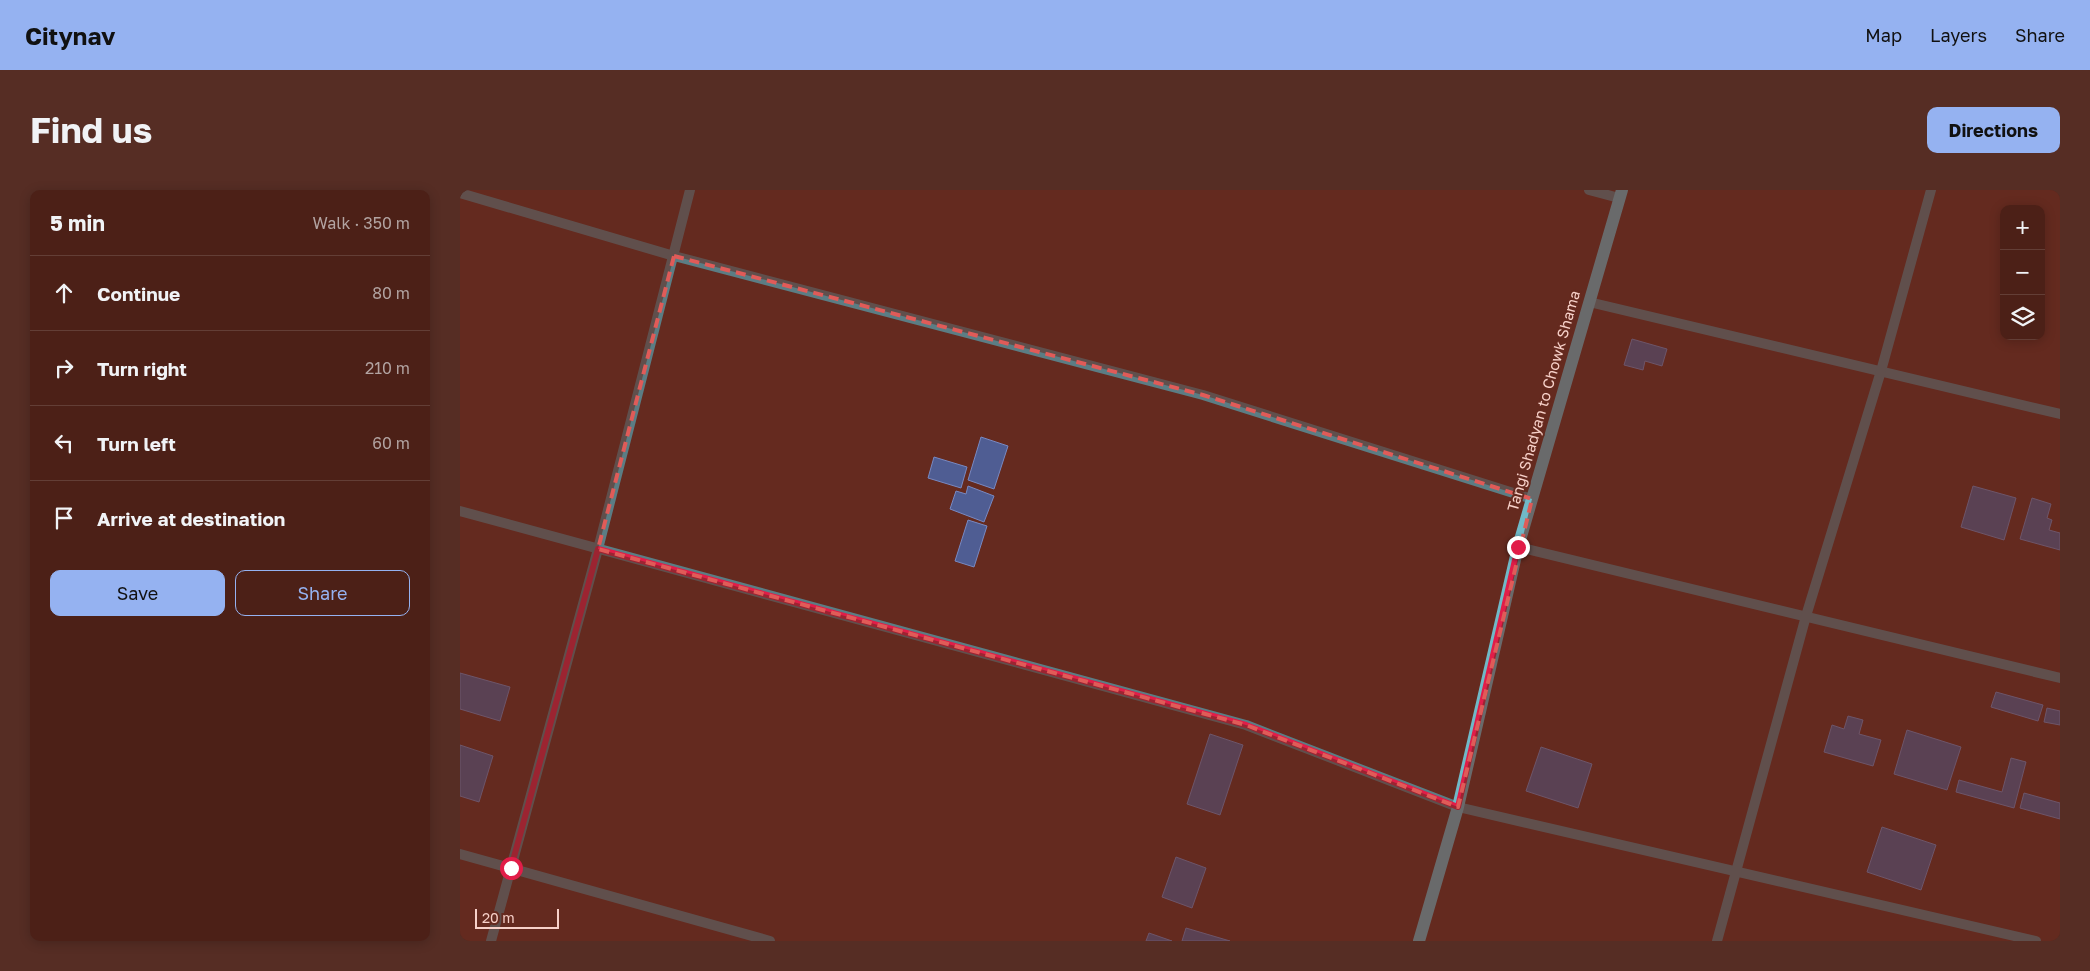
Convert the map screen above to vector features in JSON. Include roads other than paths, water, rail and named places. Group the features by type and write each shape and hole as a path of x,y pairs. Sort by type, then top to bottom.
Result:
{"main road":[{"name":"Tangi Shadyan to Chowk Shama","path":"1420,941 1458,807 1518,547 1621,194"}],"street":[{"path":"491,941 598,549 690,190"},
{"path":"1589,190 1621,194"},
{"path":"1717,941 1806,616 1880,371 1931,190"},
{"path":"460,193 674,256 1203,395 1532,500"},
{"path":"1589,302 2060,414"},
{"path":"460,511 1246,725 1458,807 2036,941"},
{"path":"1518,547 2060,678"},
{"path":"460,854 770,941"}]}
